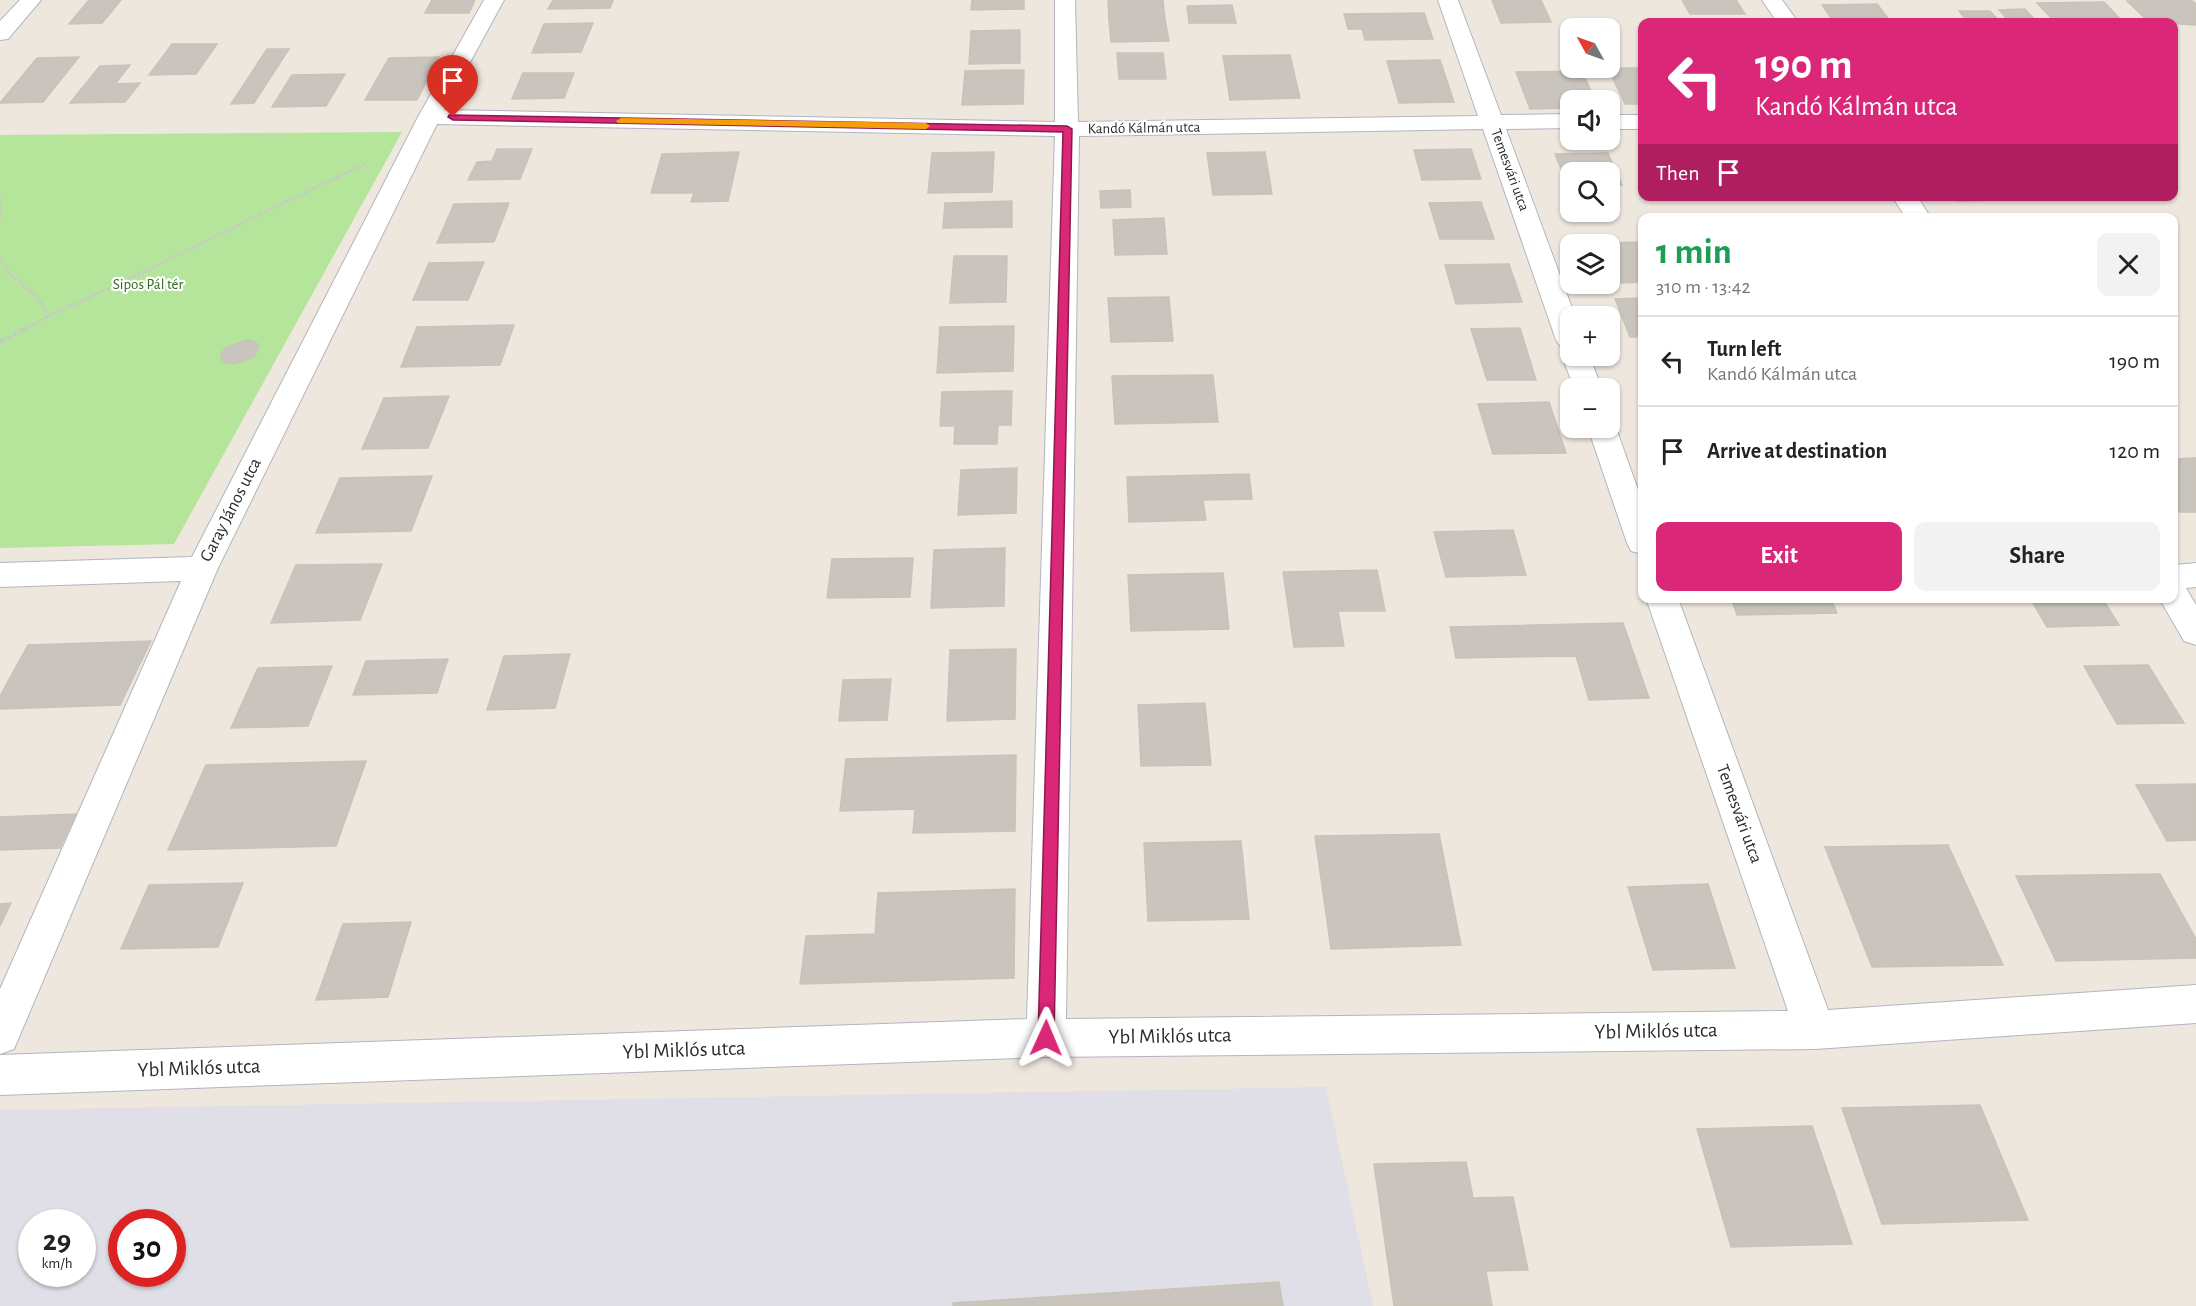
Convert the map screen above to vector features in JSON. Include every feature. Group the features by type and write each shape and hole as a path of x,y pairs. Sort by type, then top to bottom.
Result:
{"street":[{"path":"0,34 31,0"},
{"name":"Garay János utca","path":"0,1035 202,568 429,117 494,0"},
{"path":"1046,1038 1067,129 1065,0"},
{"name":"Temesvári utca","path":"1448,0 1560,312"},
{"path":"1772,0 1784,18"},
{"name":"Kandó Kálmán utca","path":"429,117 1067,129 1493,121 1560,122"},
{"path":"1620,122 1638,122"},
{"path":"1605,438 1638,532"},
{"path":"0,575 202,568"},
{"path":"2178,577 2196,575"},
{"name":"Temesvári utca","path":"1664,603 1815,1030"},
{"path":"2178,603 2196,632"},
{"name":"Ybl Miklós utca","path":"0,1075 1046,1038 1815,1030 2196,1004"}],"path":[{"path":"0,342 49,316 372,161"},
{"path":"0,198 0,220"},
{"path":"0,258 8,271 36,296 49,316"}],"shaded area":[{"path":"1326,1087 1373,1306 0,1306 0,1110"}],"green space":[{"name":"Sipos Pál tér","path":"402,132 174,544 0,548 0,135"}],"building":[{"path":"89,0 121,0 102,23 69,24"},
{"path":"432,0 475,0 469,13 425,13"},
{"path":"553,0 613,0 610,8 548,9"},
{"path":"972,0 1024,0 1024,9 971,10"},
{"path":"1163,0 1165,19 1109,20 1108,1"},
{"path":"1492,0 1541,0 1551,22 1501,23"},
{"path":"1682,0 1736,0 1745,14 1690,14"},
{"path":"2191,0 2196,4 2196,25 2178,24 2178,18 2145,18 2127,1"},
{"path":"2104,2 2119,18 2051,18 2037,3"},
{"path":"1877,4 1888,18 1831,18 1822,5"},
{"path":"1232,5 1236,23 1189,23 1187,6"},
{"path":"2025,9 2033,18 2006,18 1999,10"},
{"path":"1959,11 1990,11 1996,18 1965,18"},
{"path":"1424,13 1433,39 1365,40 1362,29 1348,29 1344,14"},
{"path":"1165,19 1169,41 1111,42 1109,20"},
{"path":"593,23 581,52 532,53 544,24"},
{"path":"1020,30 1020,63 969,64 971,31"},
{"path":"172,44 217,44 196,74 149,75"},
{"path":"267,49 289,49 254,103 231,104"},
{"path":"1117,53 1163,53 1166,79 1119,79"},
{"path":"1290,55 1300,98 1230,100 1223,56"},
{"path":"79,57 43,102 0,103 37,58"},
{"path":"439,57 417,100 365,100 389,58"},
{"path":"1440,60 1454,102 1399,103 1387,61"},
{"path":"130,65 115,84 140,83 125,102 70,103 100,66"},
{"path":"1620,68 1638,68 1638,104 1625,104 1613,78 1620,78"},
{"path":"1024,70 1023,104 962,105 965,71"},
{"path":"1560,71 1560,78 1585,78 1591,90 1560,90 1560,108 1530,109 1516,72"},
{"path":"523,73 574,73 564,98 512,99"},
{"path":"345,74 326,106 272,107 292,75"},
{"path":"497,149 532,149 520,179 468,180 477,162 492,161"},
{"path":"1471,149 1481,179 1422,180 1414,150"},
{"path":"739,152 728,201 691,202 694,193 651,193 662,154"},
{"path":"994,152 992,192 928,193 932,153"},
{"path":"1265,152 1272,194 1213,195 1207,153"},
{"path":"1608,153 1612,162 1560,162 1560,166 1555,154"},
{"path":"1130,190 1131,207 1101,208 1100,191"},
{"path":"1012,201 1012,227 943,228 945,203"},
{"path":"1481,202 1494,239 1440,239 1429,203"},
{"path":"509,203 494,242 437,243 454,204"},
{"path":"1164,218 1167,254 1115,255 1113,220"},
{"path":"1638,242 1638,282 1620,283 1620,243"},
{"path":"954,256 1007,256 1006,302 950,303"},
{"path":"484,262 468,300 413,300 429,263"},
{"path":"1509,264 1522,302 1456,304 1445,265"},
{"path":"1169,297 1173,341 1111,342 1108,298"},
{"path":"1638,298 1638,337 1630,337 1620,306 1618,306 1615,299"},
{"path":"514,325 500,365 401,367 417,327"},
{"path":"1014,326 1013,371 937,373 940,327"},
{"path":"1520,328 1536,380 1487,380 1471,329"},
{"path":"247,340 259,346 254,357 235,364 226,363 221,359 227,347"},
{"path":"1213,375 1218,422 1115,424 1112,376"},
{"path":"1012,391 1011,425 998,425 997,444 954,444 955,426 940,426 942,392"},
{"path":"449,396 428,448 362,449 384,398"},
{"path":"1549,402 1566,453 1493,454 1478,404"},
{"path":"2196,458 2196,512 2178,511 2178,459"},
{"path":"1017,468 1016,513 958,515 961,470"},
{"path":"1249,474 1252,499 1203,500 1206,520 1129,522 1127,477"},
{"path":"432,476 411,531 316,533 340,478"},
{"path":"1513,530 1526,575 1446,577 1434,532"},
{"path":"1005,548 1004,606 931,608 934,550"},
{"path":"913,558 910,597 827,598 832,559"},
{"path":"382,564 360,620 271,623 296,565"},
{"path":"1377,570 1385,611 1338,611 1344,646 1294,647 1283,572"},
{"path":"1223,573 1229,629 1131,631 1128,575"},
{"path":"1733,603 1833,603 1837,613 1737,615"},
{"path":"2033,603 2105,603 2119,625 2047,627"},
{"path":"1623,623 1649,698 1589,700 1576,656 1456,658 1450,627"},
{"path":"151,641 120,705 0,709 0,696 28,645"},
{"path":"1016,649 1015,719 947,721 950,650"},
{"path":"570,654 555,708 487,710 504,656"},
{"path":"448,659 437,693 353,695 366,661"},
{"path":"2148,665 2184,723 2117,724 2084,666"},
{"path":"332,666 308,726 231,728 258,668"},
{"path":"891,679 887,720 839,721 843,680"},
{"path":"1205,703 1211,765 1141,766 1138,705"},
{"path":"1016,755 1015,831 913,833 915,809 840,811 846,759"},
{"path":"366,761 336,846 168,850 206,765"},
{"path":"2196,784 2196,840 2167,841 2136,785"},
{"path":"76,814 60,848 0,850 0,817"},
{"path":"1439,834 1461,945 1331,949 1315,836"},
{"path":"1241,841 1249,919 1148,921 1144,843"},
{"path":"1948,845 2003,965 1872,967 1825,847"},
{"path":"2160,874 2196,939 2196,958 2056,961 2016,876"},
{"path":"243,883 218,947 121,949 149,885"},
{"path":"1708,884 1735,968 1653,970 1628,887"},
{"path":"1015,889 1014,978 800,984 806,936 875,934 878,893"},
{"path":"11,903 0,926 0,904"},
{"path":"411,922 388,997 316,1000 343,924"},
{"path":"1980,1105 2028,1220 1882,1224 1842,1108"},
{"path":"1812,1126 1852,1244 1731,1247 1697,1129"},
{"path":"1466,1162 1473,1198 1513,1197 1528,1270 1486,1271 1492,1306 1394,1306 1374,1164"},
{"path":"1279,1282 1283,1306 953,1306 953,1303"}],"slow traffic":[{"path":"621,121 926,126"}],"route":[{"path":"453,117 1067,129 1046,1038"}]}
